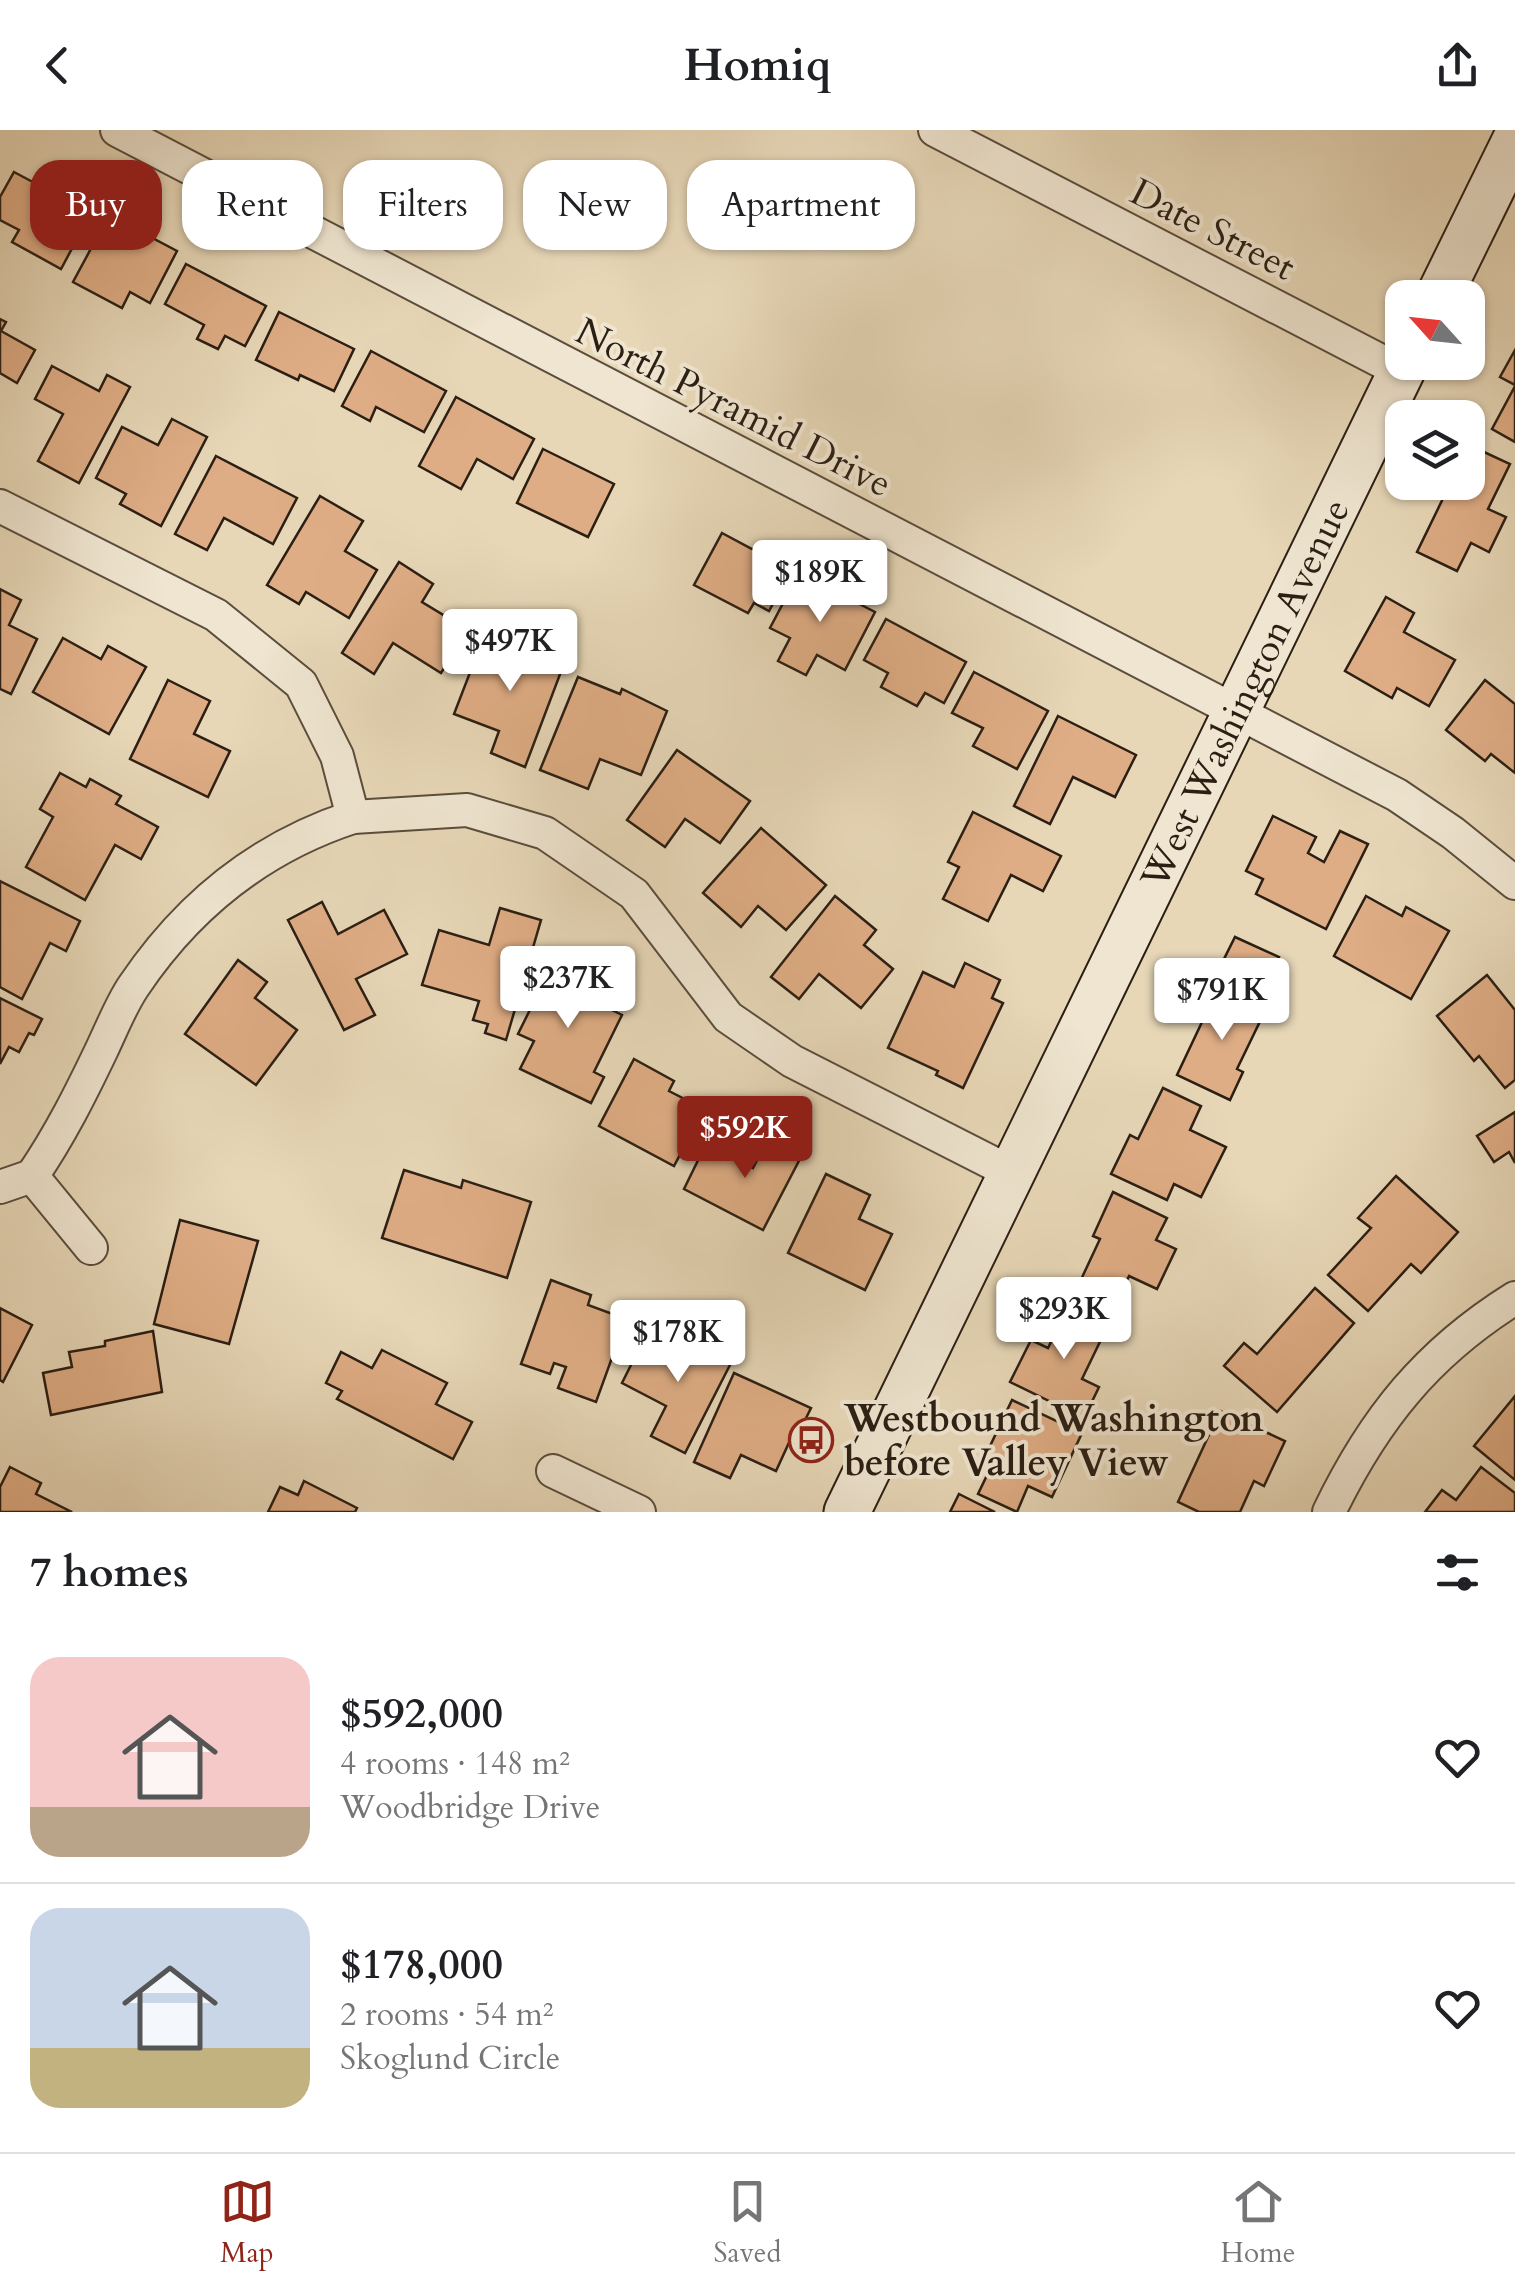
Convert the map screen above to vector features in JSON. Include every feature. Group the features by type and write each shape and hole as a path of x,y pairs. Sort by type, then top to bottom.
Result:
{"main road":[{"path":"1447,280 1515,140"},
{"name":"West Washington Avenue","path":"848,1512 1398,380"}],"street":[{"name":"North Pyramid Drive","path":"117,130 1397,796 1453,833 1515,882"},
{"name":"Date Street","path":"935,130 1385,357"},
{"path":"0,506 216,615 301,684 336,756 353,816"},
{"path":"0,1187 32,1176 61,1134 132,989 204,904 252,862 309,831 353,816 467,810 545,833 634,894 728,1017 792,1061 1012,1172"},
{"path":"32,1176 92,1248"},
{"path":"1329,1512 1375,1428 1407,1386 1441,1351 1515,1298"},
{"path":"553,1471 639,1512"}],"building":[{"path":"14,172 30,181 30,250 71,250 61,269 12,242 19,230 0,220 0,197"},
{"path":"162,243 177,251 150,303 130,292 122,308 73,282 90,250 162,250"},
{"path":"186,264 266,306 245,346 225,336 218,349 197,339 204,325 165,304"},
{"path":"279,312 354,349 334,391 300,375 298,380 256,360"},
{"path":"0,319 6,322 1,331 35,350 17,383 0,373"},
{"path":"1515,350 1515,385 1500,377"},
{"path":"371,351 446,391 424,432 376,407 370,421 342,406"},
{"path":"52,366 99,391 107,375 130,387 79,483 38,461 63,414 35,399"},
{"path":"1515,386 1515,442 1492,429"},
{"path":"456,397 534,439 513,479 477,459 461,489 419,466"},
{"path":"172,419 207,437 161,526 120,504 126,494 96,478 122,427 158,445"},
{"path":"543,449 614,484 588,537 517,503"},
{"path":"1485,452 1510,464 1488,509 1506,517 1489,552 1471,543 1457,571 1417,552 1442,500 1485,500"},
{"path":"216,456 297,498 273,544 224,518 207,550 175,534"},
{"path":"320,496 363,521 345,551 377,570 349,618 306,592 299,604 267,585"},
{"path":"722,533 791,570 769,611 754,603 748,613 694,585"},
{"path":"399,562 433,584 422,602 468,630 441,673 393,643 374,674 342,653"},
{"path":"799,573 875,612 845,670 817,655 806,675 778,661 790,638 770,628"},
{"path":"0,589 21,600 9,625 37,639 11,694 0,689"},
{"path":"1386,597 1414,613 1404,632 1455,660 1429,706 1397,688 1392,698 1345,671"},
{"path":"886,619 966,662 944,703 925,693 917,706 881,687 888,673 864,660"},
{"path":"486,631 565,661 525,767 491,753 499,731 454,714"},
{"path":"63,638 101,659 108,646 146,667 109,734 33,692"},
{"path":"974,672 1048,711 1017,769 973,746 983,728 952,713"},
{"path":"578,677 620,694 622,689 667,711 641,775 600,759 588,789 540,770"},
{"path":"168,680 210,701 194,734 230,751 208,797 130,759"},
{"path":"1485,680 1515,704 1515,773 1491,754 1485,761 1446,730"},
{"path":"1058,716 1136,755 1115,797 1073,777 1050,824 1014,806"},
{"path":"677,750 750,801 720,843 685,819 665,847 627,820"},
{"path":"60,773 86,787 90,779 121,796 116,804 158,827 141,859 115,845 85,900 26,867 53,817 40,809"},
{"path":"973,812 1061,856 1043,891 1011,875 988,921 943,899 959,867 948,862"},
{"path":"1273,816 1316,837 1308,853 1324,862 1340,831 1368,844 1326,929 1256,894 1263,879 1246,871"},
{"path":"761,828 826,885 786,930 758,906 741,927 703,893"},
{"path":"0,881 80,921 66,951 50,943 22,999 0,987"},
{"path":"835,896 876,930 864,945 893,969 861,1008 819,974 799,999 771,977"},
{"path":"1366,896 1402,916 1406,907 1449,931 1411,999 1334,956"},
{"path":"322,902 338,934 384,910 407,954 356,979 375,1015 344,1030 288,920"},
{"path":"500,908 541,920 506,1040 485,1033 488,1024 473,1020 479,1001 422,985 439,930 489,945"},
{"path":"1235,937 1279,957 1263,990 1219,969"},
{"path":"558,953 593,971 582,995 622,1015 594,1072 604,1077 591,1103 520,1069 534,1041 518,1034"},
{"path":"238,960 267,982 255,998 297,1030 256,1085 185,1034"},
{"path":"965,963 1000,980 992,998 1003,1003 963,1088 936,1075 938,1071 888,1048 923,972 954,987"},
{"path":"1487,975 1515,1010 1515,1080 1505,1088 1479,1056 1474,1061 1437,1016"},
{"path":"1219,986 1266,1009 1237,1069 1243,1072 1230,1100 1177,1075"},
{"path":"0,998 42,1019 19,1052 9,1047 0,1064"},
{"path":"634,1059 674,1081 669,1091 704,1109 674,1166 599,1126"},
{"path":"1163,1088 1201,1106 1190,1130 1226,1147 1201,1197 1174,1184 1167,1200 1111,1174 1130,1135 1138,1139"},
{"path":"1515,1112 1515,1163 1509,1152 1494,1162 1477,1136"},
{"path":"769,1136 803,1153 763,1230 684,1189 706,1144 753,1168"},
{"path":"404,1170 461,1188 463,1180 531,1202 507,1278 382,1238"},
{"path":"826,1174 870,1195 859,1219 892,1234 865,1290 788,1253"},
{"path":"1396,1176 1458,1232 1421,1273 1411,1264 1368,1311 1328,1275 1371,1228 1358,1218"},
{"path":"1113,1192 1167,1218 1156,1240 1176,1249 1157,1289 1129,1276 1117,1303 1078,1286 1100,1239 1093,1236"},
{"path":"180,1220 258,1241 229,1344 154,1324"},
{"path":"551,1280 591,1295 588,1305 637,1323 632,1337 621,1333 596,1402 558,1388 566,1367 554,1363 550,1374 521,1364"},
{"path":"1315,1288 1354,1323 1277,1412 1224,1366 1244,1343 1257,1354"},
{"path":"1071,1301 1110,1321 1082,1379 1099,1387 1084,1418 1010,1382 1031,1340 1048,1348"},
{"path":"0,1308 32,1325 3,1382 0,1380"},
{"path":"153,1331 162,1392 51,1415 43,1373 72,1367 69,1352"},
{"path":"646,1335 681,1352 689,1337 733,1359 685,1453 651,1436 666,1406 622,1383"},
{"path":"382,1350 447,1383 436,1404 472,1422 453,1459 337,1399 342,1391 326,1383 341,1352 372,1368"},
{"path":"734,1373 811,1408 803,1424 798,1423 776,1471 741,1455 730,1478 694,1462"},
{"path":"1515,1396 1515,1480 1474,1446"},
{"path":"1012,1400 1082,1433 1052,1497 1028,1486 1017,1512 978,1494 990,1469 981,1465"},
{"path":"1220,1411 1285,1441 1264,1486 1254,1481 1240,1512 1199,1512 1178,1502"},
{"path":"10,1467 41,1483 36,1494 72,1512 0,1512 0,1487"},
{"path":"1481,1467 1515,1493 1515,1512 1425,1512 1442,1490 1456,1500"},
{"path":"304,1481 357,1508 355,1512 268,1512 280,1487 298,1495"},
{"path":"959,1494 995,1512 950,1512"}],"place":[{"name":"Westbound Washington before Valley View","path":"811,1440"}]}
